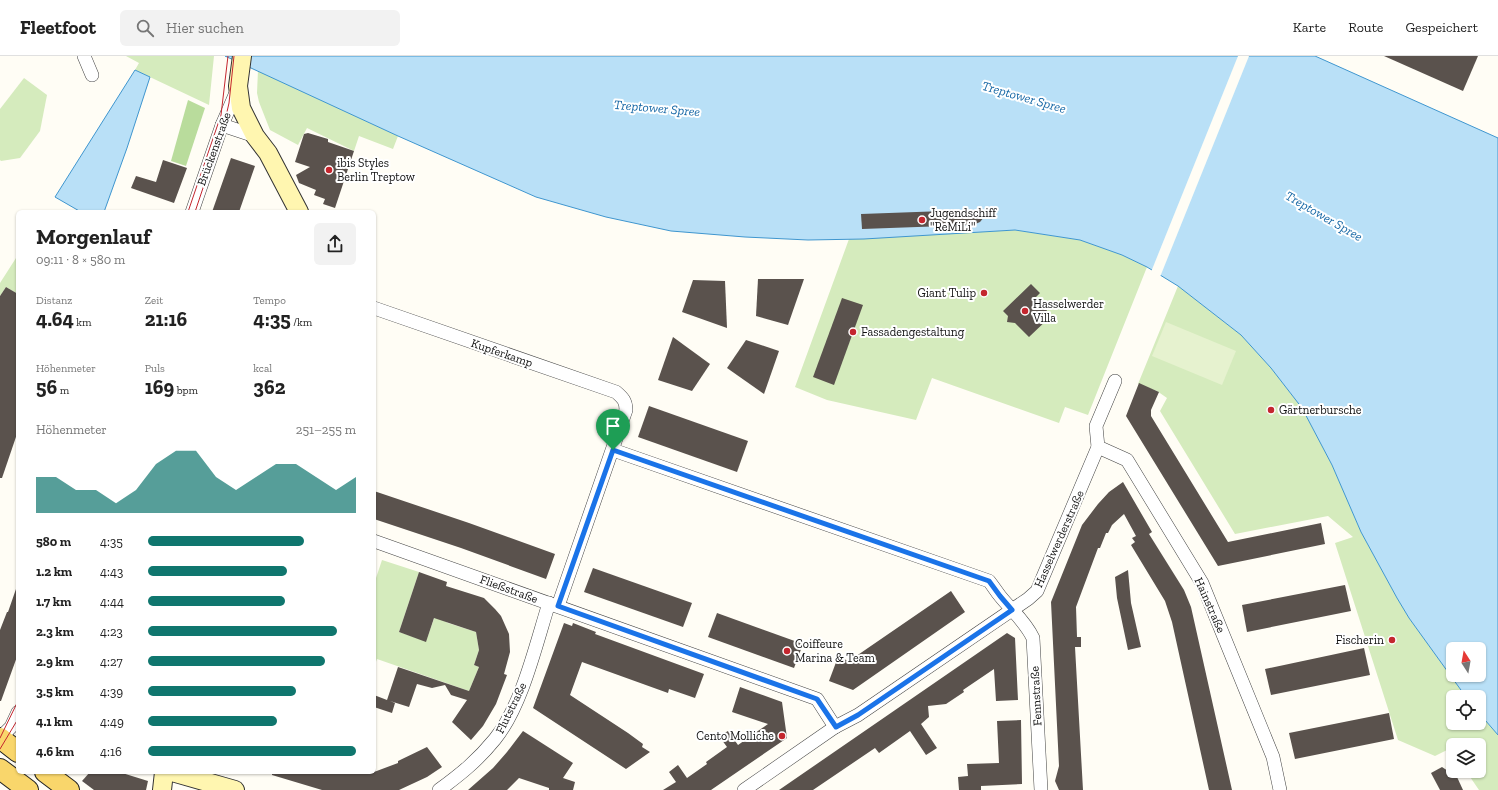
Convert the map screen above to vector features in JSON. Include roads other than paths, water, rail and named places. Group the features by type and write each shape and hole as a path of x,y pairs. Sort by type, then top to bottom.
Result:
{"main road":[{"path":"241,60 238,86 241,108 255,136 268,153 298,210"},
{"path":"0,738 16,750"},
{"path":"0,769 28,790"},
{"path":"48,774 69,790"},
{"path":"162,790 164,774"},
{"path":"179,774 234,790"}],"street":[{"path":"84,56 92,75"},
{"name":"Brückenstraße","path":"193,210 222,125 238,86"},
{"path":"222,125 255,136"},
{"name":"Kupferkamp","path":"376,309 616,392 623,397 626,403"},
{"name":"Hasselwerderstraße","path":"744,790 836,727 858,715 1028,599 1037,591 1098,447 1096,426 1115,381"},
{"name":"Flutstraße","path":"439,790 473,764 496,738 510,715 524,683 613,450 626,410 626,403"},
{"name":"Hainstraße","path":"1098,447 1127,460 1202,583 1273,757 1280,790"},
{"name":"Fennstraße","path":"613,450 989,581 1000,596 1022,620 1033,638 1041,790"},
{"name":"Fließstraße","path":"376,542 817,699 836,727"},
{"path":"0,738 11,728 16,717"}],"water":[{"name":"Treptower Spree","path":"225,56 1315,56 1498,138 1498,735 1486,721 1486,690 1461,690 1455,682 1486,682 1486,642 1446,642 1446,669 1409,618 1397,598 1361,532 1332,465 1302,408 1271,368 1241,335 1178,286 1147,267 1122,255 1080,240 1015,230 864,239 808,240 745,237 671,231 606,217 536,197 398,136"},
{"path":"135,70 150,77 105,210 78,210 55,197"}],"tram line":[{"path":"189,210 221,115 228,56"},
{"path":"224,125 229,103 234,56"},
{"path":"196,210 219,140"},
{"path":"0,738 16,705"},
{"path":"0,749 16,722"}],"place":[{"name":"ibis Styles Berlin Treptow","path":"329,170"},
{"name":"Jugendschiff \"ReMiLi\"","path":"922,220"},
{"name":"Giant Tulip","path":"984,293"},
{"name":"Hasselwerder Villa","path":"1025,311"},
{"name":"Fassadengestaltung","path":"853,332"},
{"name":"Gärtnerbursche","path":"1271,410"},
{"name":"Fischerin","path":"1392,640"},
{"name":"Coiffeure Marina & Team","path":"787,651"},
{"name":"Cento Molliche","path":"782,736"}]}
